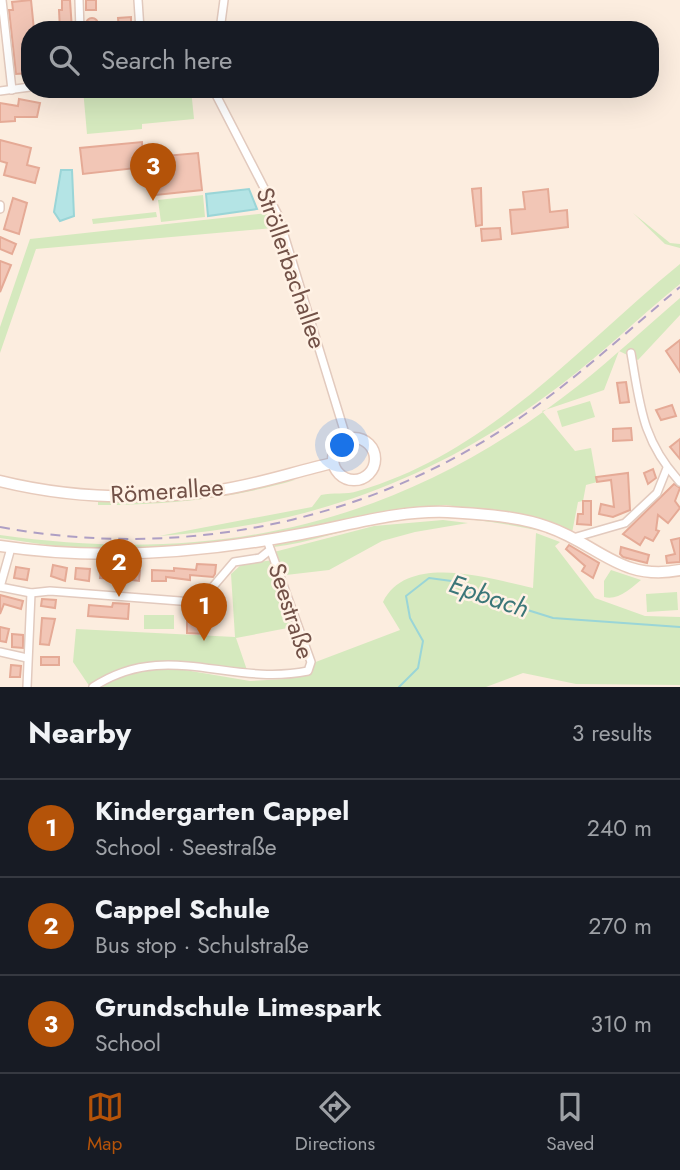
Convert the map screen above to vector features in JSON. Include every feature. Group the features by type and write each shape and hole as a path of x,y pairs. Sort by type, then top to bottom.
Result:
{"street":[{"path":"2,0 12,90"},
{"path":"79,0 80,21"},
{"path":"138,0 139,21"},
{"path":"221,21 224,0"},
{"path":"0,91 21,88"},
{"name":"Ströllerbachallee","path":"216,98 278,215 347,440"},
{"path":"219,98 219,103"},
{"path":"631,353 644,425 667,468 680,482"},
{"path":"358,439 370,446 374,459 371,472 359,480 346,479 333,463 335,451 347,440 358,439"},
{"name":"Römerallee","path":"0,481 95,496 157,495 214,491 333,463"},
{"path":"573,538 625,523 657,493 667,468"},
{"path":"268,545 260,558 234,562 205,596 193,602 50,591 31,593 0,587 5,547 85,554 133,554 268,545 385,516 424,512 473,514 539,524 573,538 606,559 632,570 664,573 680,570"},
{"name":"Seestraße","path":"93,687 107,678 139,666 173,667 250,678 279,678 308,671 311,662 268,545"},
{"path":"27,687 31,593"},
{"path":"0,652 27,658"}],"green space":[{"path":"84,98 192,98 194,119 142,124 142,129 87,134"},
{"path":"203,195 205,217 161,222 158,200"},
{"path":"156,212 157,217 93,224 92,219"},
{"path":"268,213 273,228 36,249 0,353 0,327 30,239"},
{"path":"633,213 670,243 680,244 680,248 665,244"},
{"path":"680,264 680,284 562,384 470,446 372,491 322,508 270,521 159,536 312,507 321,495 358,491 406,474 450,451 491,424 568,362"},
{"path":"680,298 680,315 638,360 619,351"},
{"path":"619,352 604,390 543,411 579,385"},
{"path":"590,401 595,417 562,427 557,411"},
{"path":"542,411 575,451 591,448 597,482 586,485 583,501 578,502 572,533 537,519 446,505 399,510 282,535 182,547 80,550 0,538 0,535 81,543 159,544 233,538 306,524 376,502 445,471 513,433"},
{"path":"295,480 197,500 98,505 98,499"},
{"path":"441,514 529,525 540,527 541,531 481,521 420,518 367,526 274,547 276,543 373,520"},
{"path":"443,520 468,523 382,541 329,570 286,575 274,552 374,526"},
{"path":"536,533 560,542 555,546 595,598 645,616 680,617 680,685 576,684 523,673 486,687 96,687 139,667 173,668 250,681 285,679 311,673 313,663 400,630 383,602 395,587 411,577 451,573 533,588"},
{"path":"274,560 298,626 236,638 249,676 152,665 90,687 73,662 76,629 235,637 231,574 242,564"},
{"path":"611,570 641,580 619,595 604,597 604,581"},
{"path":"677,592 678,610 647,612 646,594"},
{"path":"144,615 174,615 174,629 144,629"}],"water":[{"path":"61,170 72,170 74,216 60,221 54,212"},
{"path":"249,189 257,209 208,216 206,194"}],"building":[{"path":"31,0 33,21 21,21 21,74 16,74 9,10 13,10 12,2"},
{"path":"62,0 70,0 71,21 60,21 59,10 62,10"},
{"path":"86,0 96,0 96,10 86,10"},
{"path":"131,17 131,21 118,21 118,18"},
{"path":"19,99 40,103 37,117 15,117 15,121 0,122 0,103 18,106"},
{"path":"0,140 31,148 27,165 39,168 35,183 4,175 7,163 0,161"},
{"path":"142,142 143,158 198,153 202,190 156,195 153,166 83,174 80,148"},
{"path":"481,188 482,225 476,226 472,189"},
{"path":"548,189 550,212 567,210 568,227 512,234 510,210 525,209 523,192"},
{"path":"13,198 27,203 19,234 4,229"},
{"path":"500,228 501,239 482,241 481,229"},
{"path":"0,237 16,244 12,254 0,249"},
{"path":"0,261 11,265 0,292"},
{"path":"680,340 680,372 666,351"},
{"path":"626,382 629,402 620,403 617,383"},
{"path":"672,405 676,416 661,420 656,410"},
{"path":"631,428 632,440 613,441 613,429"},
{"path":"680,439 680,459 670,447"},
{"path":"653,469 656,478 648,484 644,473"},
{"path":"628,473 630,510 613,517 599,514 601,504 614,507 611,480 597,482 596,477"},
{"path":"674,484 680,488 675,501 680,508 668,523 658,515 656,530 659,531 653,541 645,537 640,545 623,534"},
{"path":"583,501 591,501 591,525 577,524 578,514 583,514"},
{"path":"680,538 680,562 667,563 666,556 675,554 671,540"},
{"path":"569,545 599,563 593,578 582,571 585,566 566,549"},
{"path":"621,547 649,555 647,563 623,557 620,554"},
{"path":"197,564 216,565 213,577 190,575 190,580 166,577 166,581 152,581 152,570 196,570"},
{"path":"53,565 67,568 65,581 51,576"},
{"path":"16,567 29,569 27,580 14,578"},
{"path":"76,568 90,569 89,581 75,579"},
{"path":"101,569 113,570 113,579 100,578"},
{"path":"124,569 140,571 139,581 123,579"},
{"path":"0,595 23,601 21,609 4,604 0,614"},
{"path":"42,599 56,600 55,608 41,606"},
{"path":"113,603 129,604 128,619 88,616 89,605 112,607"},
{"path":"42,618 55,619 49,645 40,644"},
{"path":"187,618 206,619 205,634 187,633"},
{"path":"0,627 9,629 6,642 0,641"},
{"path":"12,634 23,635 23,648 12,647"},
{"path":"41,657 59,657 59,665 41,665"},
{"path":"11,665 21,666 20,677 10,677"}],"waterway":[{"name":"Epbach","path":"399,687 418,668 423,641 410,618 406,596 429,578 459,582 470,592 553,618 680,627"}],"railway":[{"path":"0,527 69,536 138,539 206,535 274,524 340,506 404,482 465,452 524,415 584,369 680,287"}],"place":[{"name":"Grundschule Limespark","path":"153,201"},
{"name":"Cappel Schule","path":"119,597"},
{"name":"Kindergarten Cappel","path":"204,641"}]}
